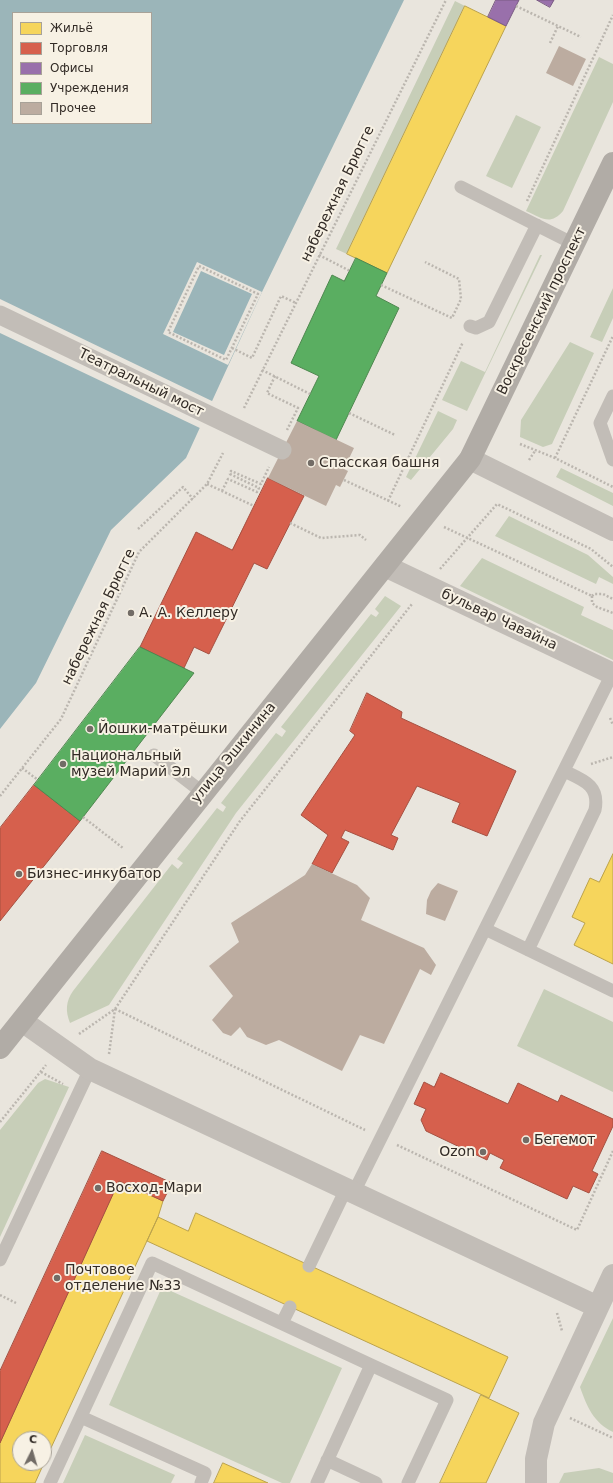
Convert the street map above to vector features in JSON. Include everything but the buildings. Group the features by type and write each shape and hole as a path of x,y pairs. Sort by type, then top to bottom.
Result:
{"main road":[{"name":"Воскресенский проспект","path":"470,459 613,163"},
{"name":"улица Эшкинина","path":"1,1046 202,792 470,459"}],"street":[{"name":"Театральный мост","path":"0,315 282,450"},
{"path":"470,459 613,530"},
{"name":"бульвар Чавайна","path":"385,566 613,674"},
{"path":"22,1021 90,1069 598,1307"},
{"path":"536,1483 536,1459 544,1423 613,1275"}],"lane":[{"path":"461,187 574,244"},
{"path":"470,326 476,328 489,322 537,225"},
{"path":"613,396 600,423 613,460"},
{"path":"309,1266 485,929 613,674"},
{"path":"154,755 202,792"},
{"path":"528,950 595,810 597,801 592,788 586,782 564,771"},
{"path":"485,929 613,991"},
{"path":"0,1260 90,1069"},
{"path":"50,1483 152,1263 447,1400 408,1483"},
{"path":"282,1323 290,1307"},
{"path":"317,1483 372,1365"},
{"path":"81,1417 205,1474 201,1483"},
{"path":"327,1460 376,1483"}],"path":[{"name":"набережная Брюгге","path":"248,398 446,0"},
{"path":"516,6 581,37"},
{"path":"550,43 558,26"},
{"path":"319,255 350,271"},
{"path":"381,285 452,318 461,299 459,279 425,262"},
{"path":"199,266 258,294 232,348 226,360 168,332 199,266"},
{"path":"232,348 252,358 281,296 296,303"},
{"path":"555,458 613,336"},
{"path":"262,370 310,394"},
{"path":"275,376 267,393 298,408"},
{"path":"388,500 434,402"},
{"path":"349,413 396,435"},
{"path":"520,444 555,458 613,487"},
{"path":"529,460 535,451"},
{"name":"набережная Брюгге","path":"0,796 61,719 139,552 207,484 223,453"},
{"path":"222,491 228,479 257,492 259,488 230,474 232,471 261,484"},
{"path":"344,480 402,507"},
{"path":"207,484 254,506"},
{"path":"138,529 183,487 193,499"},
{"path":"109,1056 116,1009 240,820 397,624 425,585 497,504 591,549 613,567"},
{"path":"290,523 321,538 360,535 366,540"},
{"path":"438,524 592,596"},
{"path":"592,596 600,593 613,599"},
{"path":"592,596 592,602 597,607 613,613"},
{"path":"22,768 38,780"},
{"path":"83,817 123,848"},
{"path":"0,1122 41,1072"},
{"path":"0,1295 16,1303"},
{"path":"550,1410 613,1438"}],"green space":[{"path":"455,1 465,6 347,254 336,249"},
{"path":"599,57 613,64 613,102 563,211 554,218 541,218 526,211"},
{"path":"516,115 541,127 512,188 486,176"},
{"path":"540,255 542,255 467,411 442,400 461,361 485,372"},
{"path":"613,288 613,318 602,342 590,337"},
{"path":"570,342 594,353 552,444 543,447 520,437 521,420"},
{"path":"438,411 457,420 453,429 411,480 406,477"},
{"path":"561,468 613,493 613,506 556,477"},
{"path":"509,516 588,555 613,577 613,584 599,577 596,584 495,536"},
{"path":"482,558 584,607 581,615 613,630 613,660 460,586"},
{"path":"385,596 401,606 236,813 109,1005 70,1023 67,1014 67,1006 73,991 172,864 178,869 183,863 177,859 217,808 223,812 226,807 221,803 276,733 282,737 286,731 281,727 371,614 376,617 379,613 375,609"},
{"path":"544,989 613,1022 613,1092 517,1046"},
{"path":"45,1079 69,1087 0,1237 0,1130 38,1083"},
{"path":"162,1287 342,1368 290,1483 282,1483 109,1405"},
{"path":"613,1318 613,1432 601,1424 592,1414 580,1387"},
{"path":"85,1435 175,1475 171,1483 63,1483"},
{"path":"599,1468 613,1473 613,1483 559,1483 564,1473"}],"water":[{"path":"0,0 404,0 262,292 186,458 111,530 36,683 0,729"}],"pier":[{"path":"197,262 262,292 228,365 163,334","holes":["201,271 252,294 224,355 173,332"]},
{"path":"0,299 214,402 202,429 0,333"}],"place":[{"name":"Спасская башня","path":"311,463"},
{"name":"А. А. Келлеру","path":"131,613"},
{"name":"Йошки-матрёшки","path":"90,729"},
{"name":"Национальный музей Марий Эл","path":"63,764"},
{"name":"Бизнес-инкубатор","path":"19,874"},
{"name":"Бегемот","path":"526,1140"},
{"name":"Ozon","path":"483,1152"},
{"name":"Восход-Мари","path":"98,1188"},
{"name":"Почтовое отделение №33","path":"57,1278"}]}
